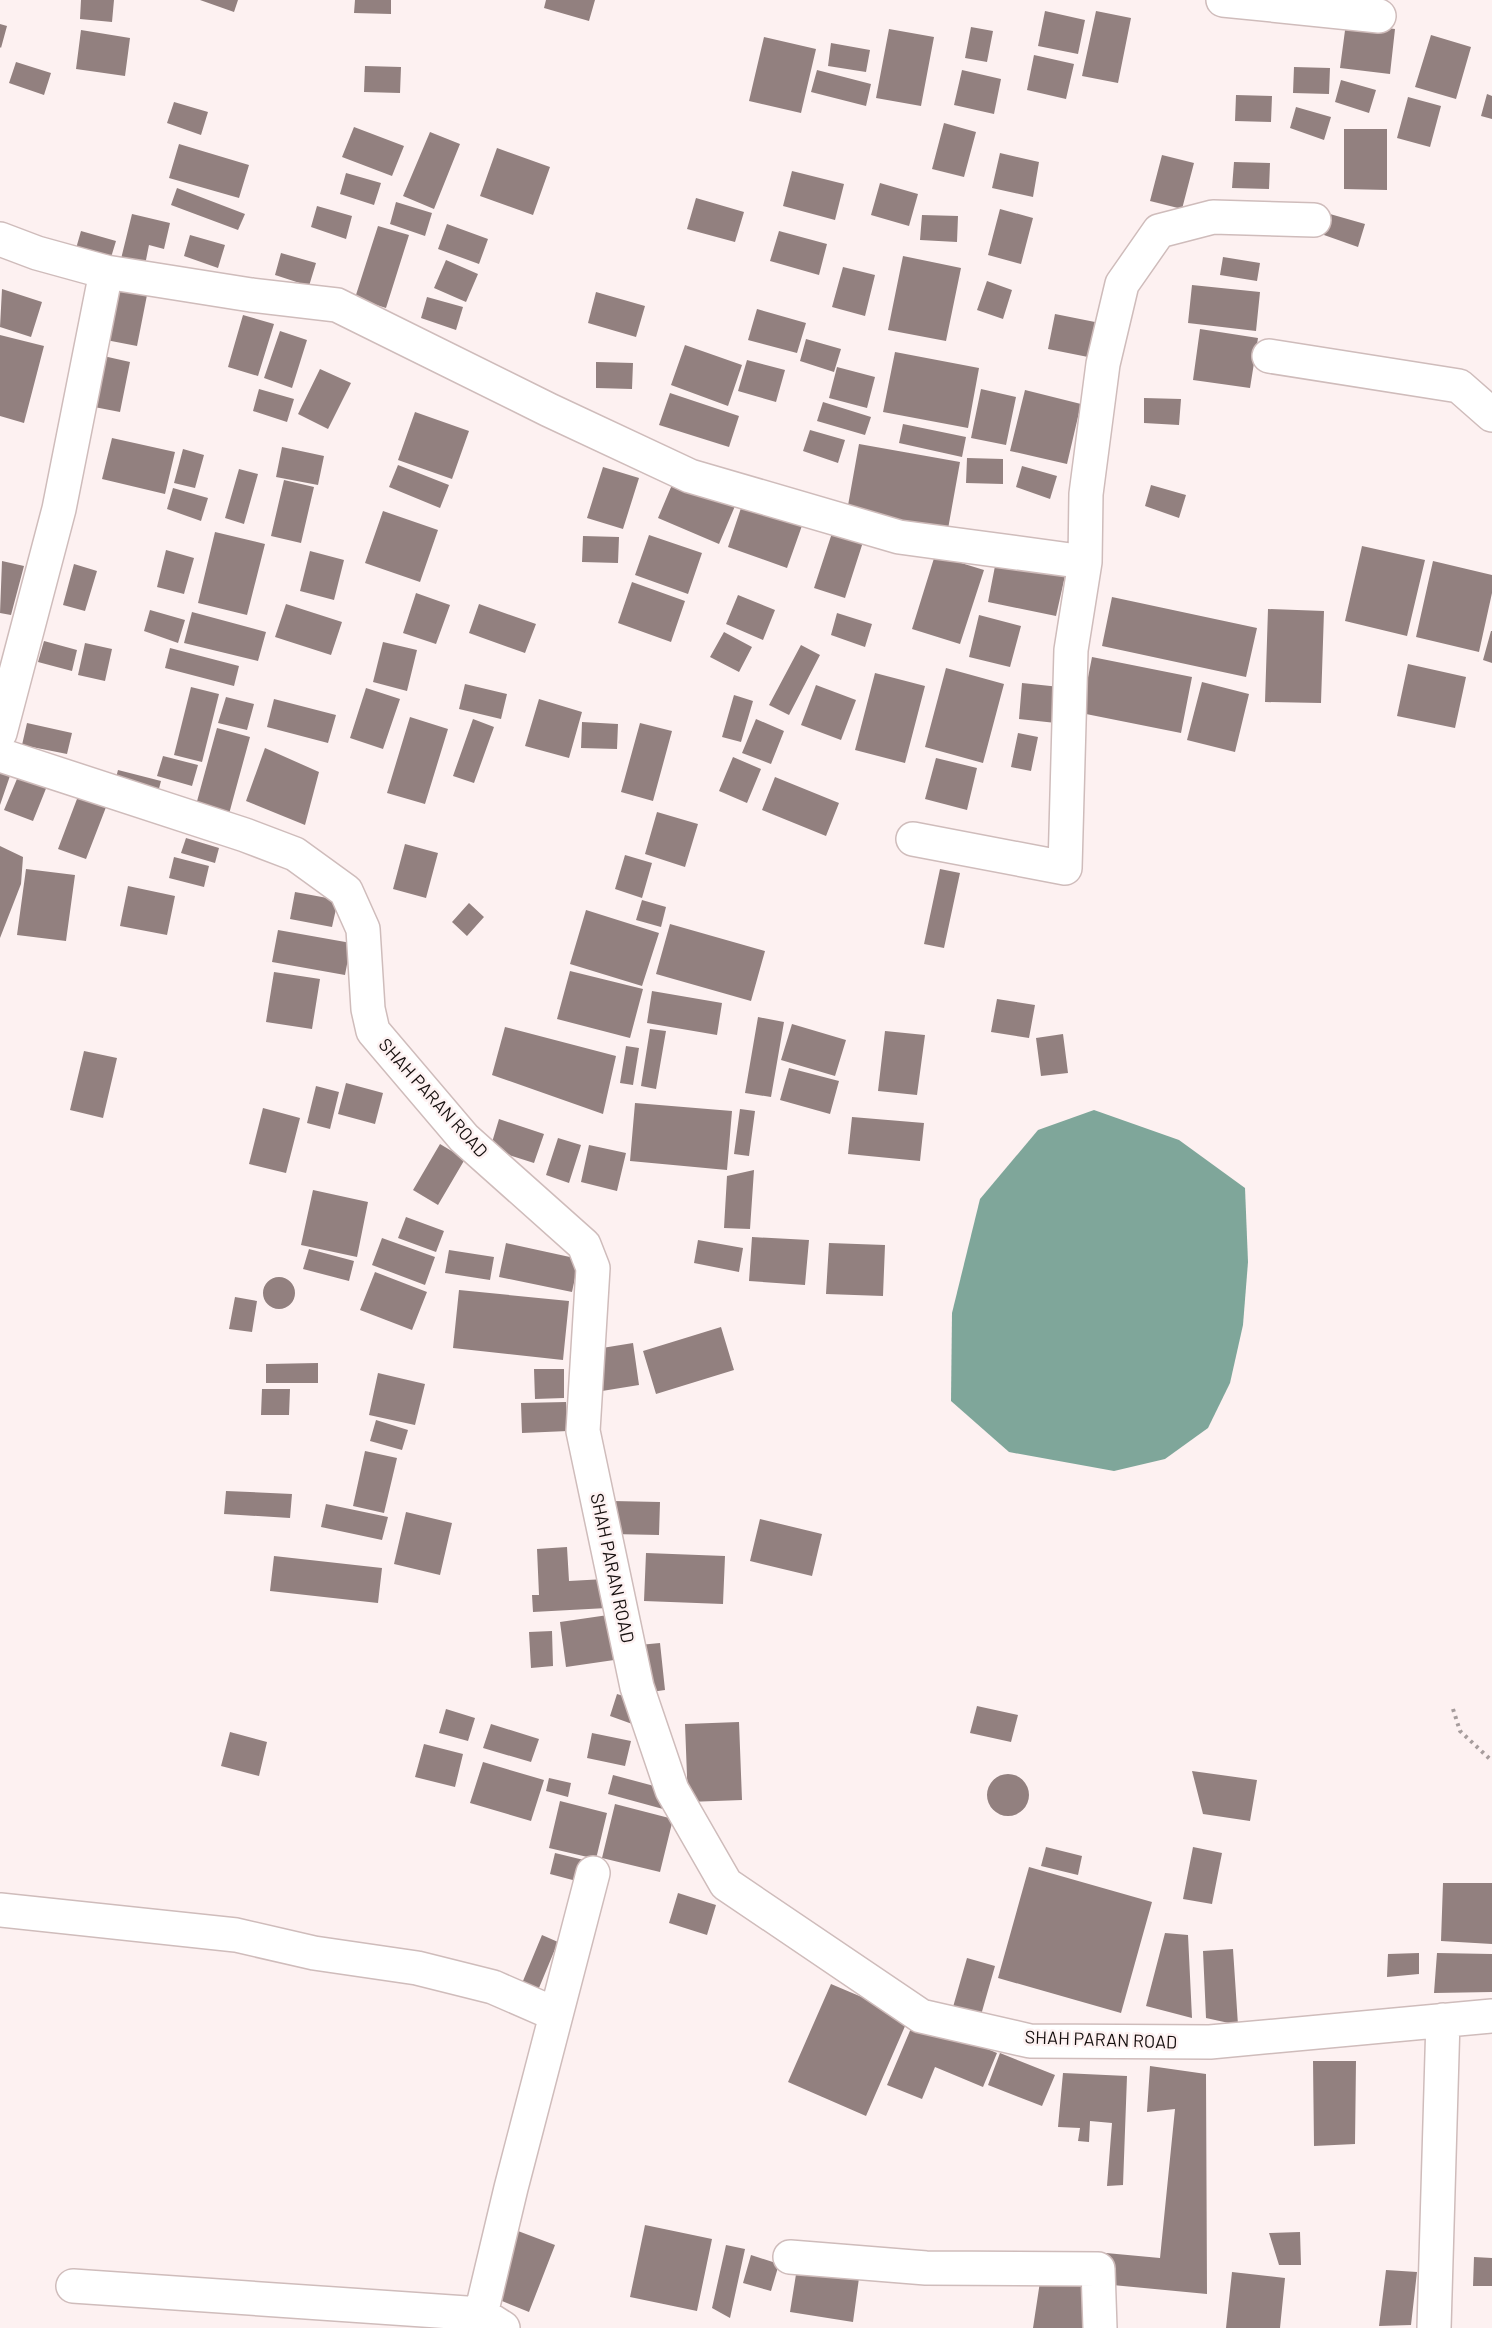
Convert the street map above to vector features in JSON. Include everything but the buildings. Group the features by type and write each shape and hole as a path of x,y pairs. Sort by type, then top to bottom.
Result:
{"street":[{"path":"1223,0 1379,16"},
{"path":"913,839 1065,868 1071,650 1085,562 1086,494 1104,364 1122,284 1159,231 1213,217 1314,220"},
{"path":"0,239 37,253 106,272 251,295 337,305 549,410 690,476 899,537 1085,562"},
{"path":"0,733 59,508 106,272"},
{"path":"1269,356 1459,386 1492,415"},
{"name":"SHAH PARAN ROAD","path":"0,755 245,835 295,854 346,891 363,929 368,1009 373,1031 464,1138 584,1245 593,1268 583,1431 638,1687 672,1790 726,1884 921,2016 1030,2041 1210,2042 1492,2016"},
{"path":"73,2286 492,2321 555,2014 593,1873"},
{"path":"0,1910 236,1935 314,1953 417,1968 493,1987 555,2014"},
{"path":"1434,2328 1443,2020"},
{"path":"790,2257 866,2265 926,2268 1098,2269 1100,2328"}],"path":[{"path":"1453,1709 1460,1731 1492,1761"}],"shaded area":[{"path":"1094,1110 1179,1140 1245,1188 1248,1262 1243,1325 1230,1383 1208,1428 1165,1459 1114,1471 1009,1452 951,1401 952,1313 980,1199 1038,1130"}]}
